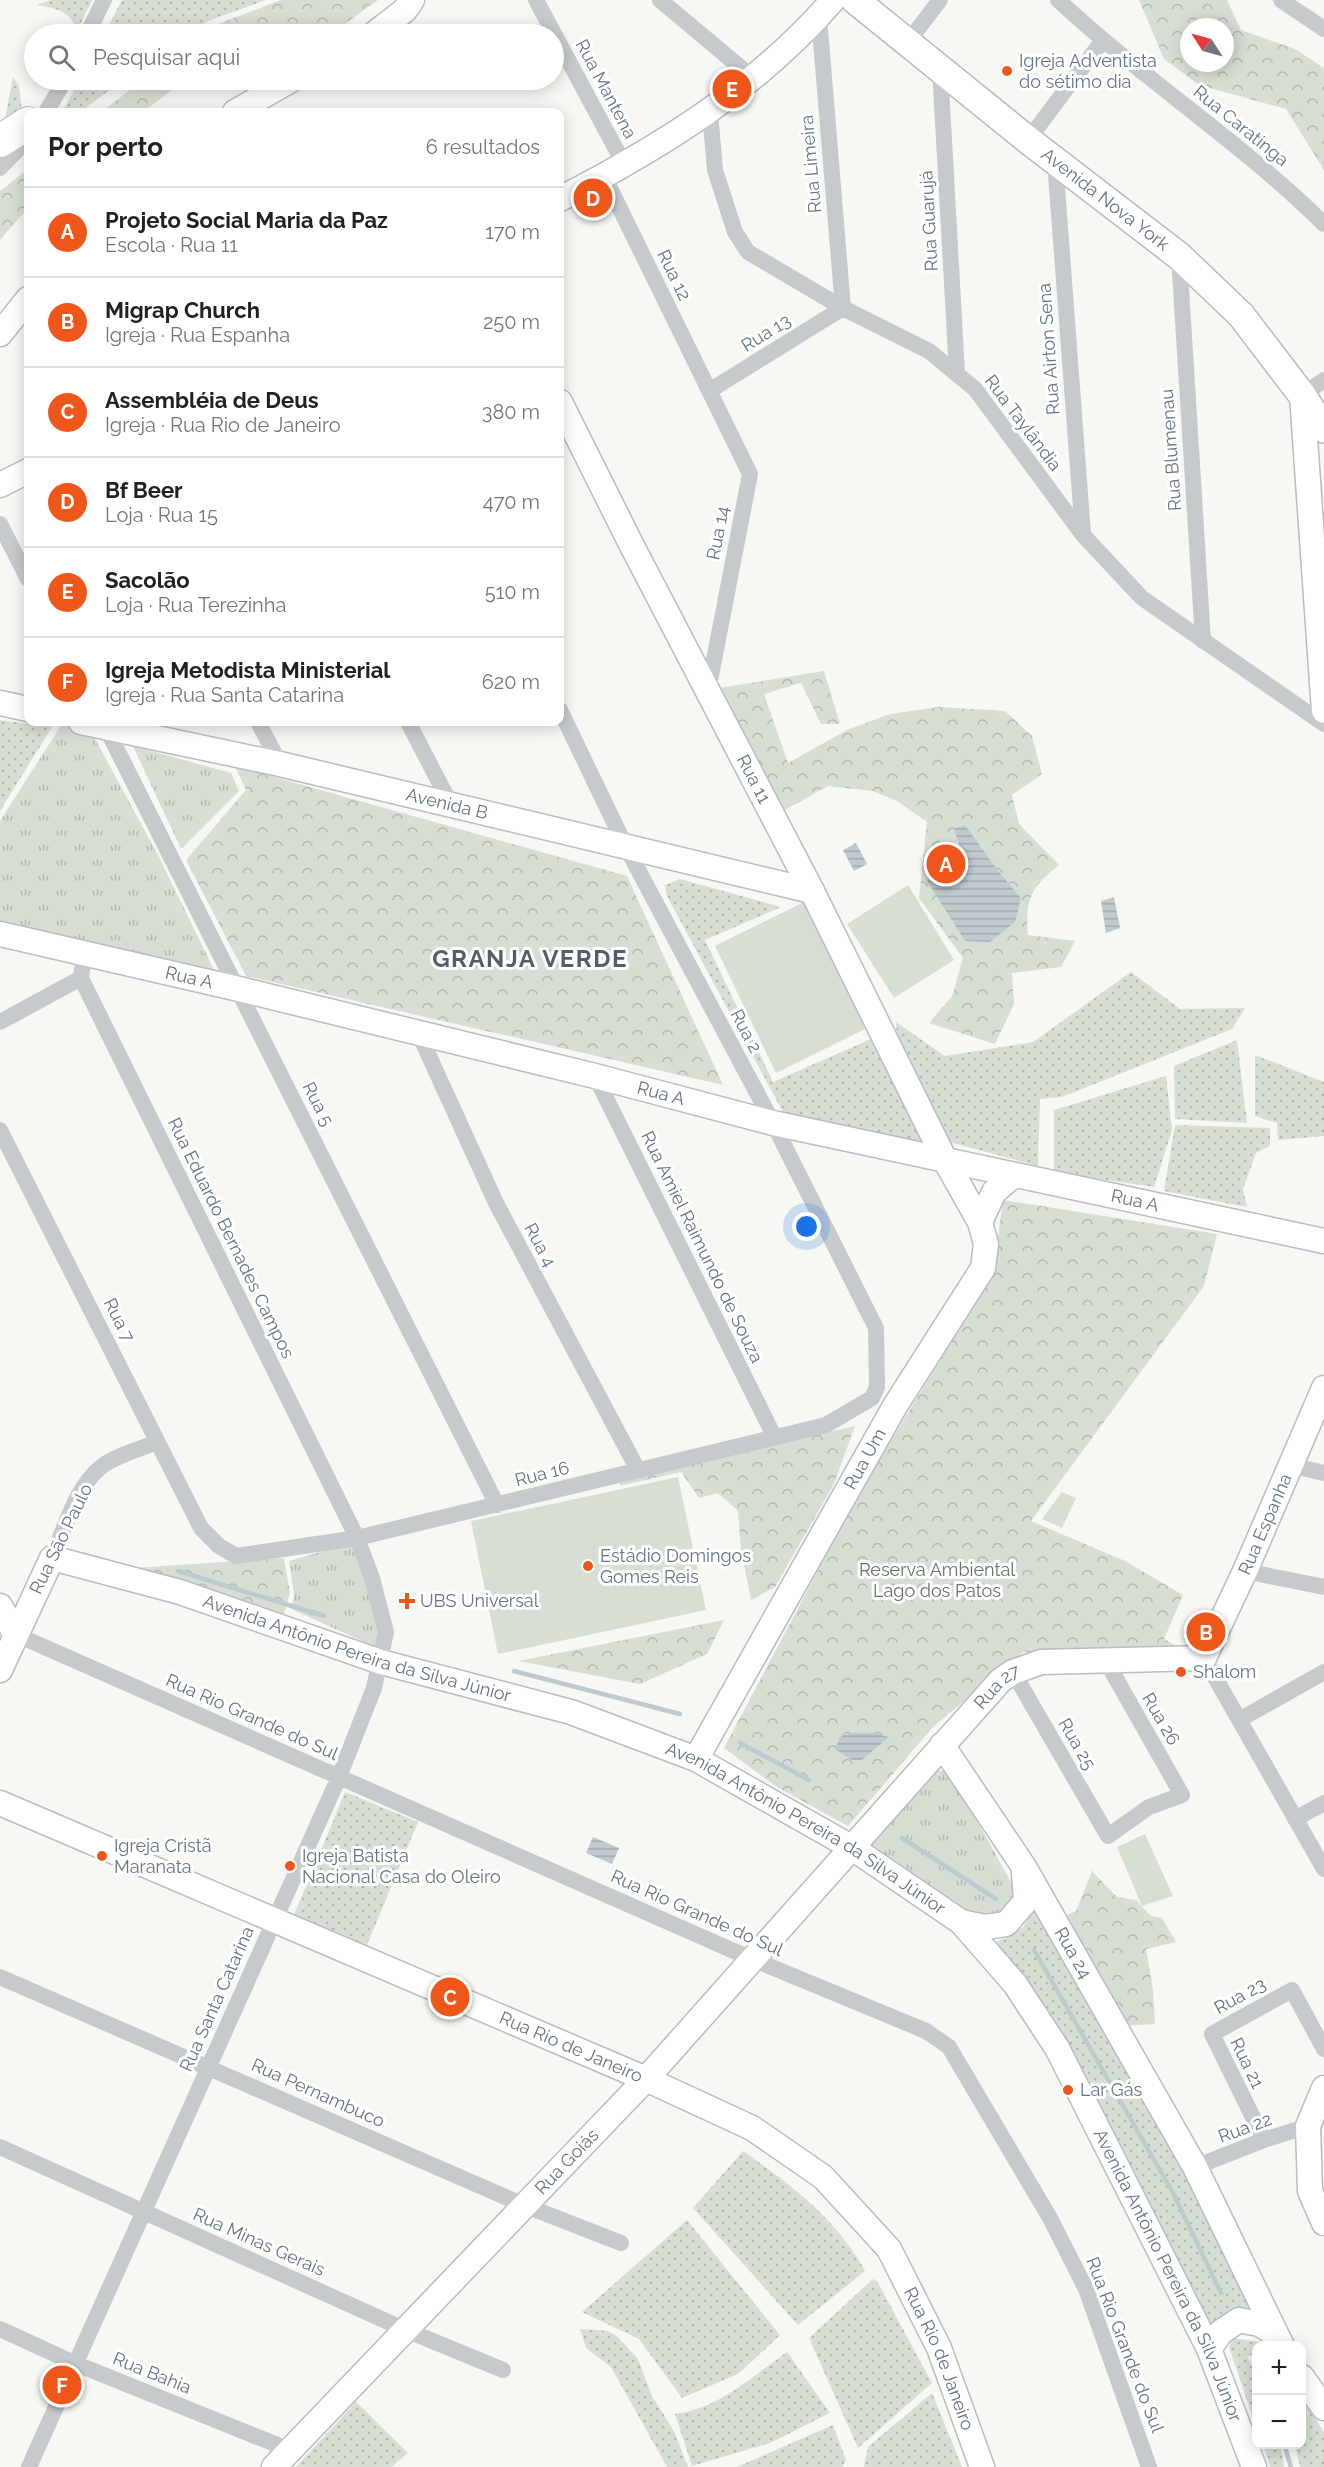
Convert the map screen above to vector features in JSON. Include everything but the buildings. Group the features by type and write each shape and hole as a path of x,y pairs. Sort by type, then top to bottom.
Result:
{"highway":[{"path":"0,141 24,126"}],"main road":[{"name":"Avenida Nova York","path":"855,0 1028,140 1179,256 1240,315 1302,395 1324,429"}],"street":[{"path":"92,24 104,0"},
{"path":"387,24 405,10 412,0"},
{"name":"Rua Mantena","path":"536,0 547,24"},
{"path":"660,0 753,78"},
{"path":"908,42 940,0"},
{"path":"1281,0 1320,22"},
{"name":"Rua Caratinga","path":"1067,3 1103,40 1290,191 1324,224"},
{"path":"564,197 615,171 710,112 753,78 826,8"},
{"name":"Rua Limeira","path":"826,8 843,308"},
{"path":"1028,140 1103,40"},
{"name":"Rua Mantena","path":"564,61 615,171"},
{"name":"Rua Guarujá","path":"940,68 957,372"},
{"path":"48,108 59,90"},
{"path":"242,108 274,90"},
{"name":"Rua Taylândia","path":"710,112 714,170 735,232 748,252 843,308 928,351 957,372 975,389 1083,535 1142,598 1324,724"},
{"path":"0,168 24,143"},
{"name":"Rua Airton Sena","path":"1055,161 1083,535"},
{"name":"Rua 12","path":"615,171 709,391"},
{"name":"Rua Blumenau","path":"1179,256 1203,641"},
{"path":"0,334 24,304"},
{"name":"Rua 13","path":"709,391 843,308"},
{"path":"1324,380 1302,395 1324,711"},
{"name":"Rua 14","path":"708,691 750,474 709,391"},
{"name":"Rua 11","path":"564,410 812,891 945,1160"},
{"path":"0,486 24,473"},
{"path":"0,524 24,571"},
{"path":"0,703 24,708"},
{"name":"Rua 2","path":"564,718 626,847 773,1123 876,1328 878,1377 872,1398"},
{"name":"Rua 5","path":"105,726 497,1505"},
{"name":"Avenida B","path":"113,726 812,891"},
{"path":"260,726 280,764"},
{"path":"410,726 451,805"},
{"name":"Rua A","path":"0,934 239,989 596,1076 773,1123 1324,1241"},
{"path":"0,1022 81,978 84,953"},
{"name":"Rua Eduardo Bernades Campos","path":"81,978 357,1538"},
{"name":"Rua 4","path":"419,1034 496,1203 638,1470"},
{"name":"Rua Amiel Raimundo de Souza","path":"596,1076 774,1436"},
{"name":"Rua 7","path":"0,1130 201,1528"},
{"name":"Rua Um","path":"696,1759 895,1406 983,1268 986,1244 980,1222 945,1160"},
{"path":"980,1222 994,1192 1014,1175"},
{"name":"Rua Espanha","path":"1204,1658 1245,1571 1324,1388"},
{"path":"872,1398 895,1406"},
{"name":"Rua 16","path":"201,1528 219,1546 237,1556 357,1538 826,1425 872,1398"},
{"name":"Rua São Paulo","path":"0,1670 8,1631 52,1558 76,1501 90,1478 103,1465 157,1442"},
{"path":"1290,1464 1324,1473"},
{"name":"Rua Santa Catarina","path":"29,2467 339,1777 374,1688 386,1632 372,1578 357,1538"},
{"name":"Avenida Antônio Pereira da Silva Júnior","path":"52,1558 180,1592 381,1662 571,1712 696,1759 851,1847 961,1922 1015,1984 1057,2048 1209,2349 1248,2465"},
{"path":"1245,1571 1324,1587"},
{"path":"0,1606 8,1631"},
{"name":"Rua Rio Grande do Sul","path":"8,1631 752,1959 926,2031 949,2047 1050,2218 1086,2289 1149,2467"},
{"path":"1204,1658 1324,1869"},
{"name":"Rua 27","path":"851,1847 1000,1680 1013,1672 1041,1662 1204,1658"},
{"name":"Rua 26","path":"1106,1661 1182,1795 1149,1807 1108,1836"},
{"name":"Rua 25","path":"1013,1672 1108,1836"},
{"path":"1239,1720 1324,1672"},
{"name":"Rua 24","path":"942,1745 1024,1867 1195,2167 1278,2339"},
{"name":"Rua Rio de Janeiro","path":"0,1803 274,1918 646,2079 752,2128 824,2177 889,2249 939,2348 982,2467"},
{"path":"1295,1819 1324,1803"},
{"name":"Rua Goiás","path":"282,2459 646,2079 851,1847"},
{"path":"961,1922 985,1928 1006,1924 1026,1901 1024,1867"},
{"name":"Rua Pernambuco","path":"0,1977 526,2206 621,2242"},
{"name":"Rua 23","path":"1212,2034 1292,1990 1324,2049"},
{"name":"Rua 21","path":"1212,2034 1264,2140"},
{"path":"1324,2088 1308,2126 1324,2223"},
{"name":"Rua 22","path":"1195,2167 1264,2140 1308,2126"},
{"name":"Rua Minas Gerais","path":"0,2147 406,2330 503,2370"},
{"path":"1209,2349 1221,2332 1239,2320 1259,2324 1278,2339"},
{"name":"Rua Bahia","path":"0,2328 282,2459"},
{"path":"1306,2383 1324,2408"}],"green space":[{"path":"51,0 92,0 80,24 74,24 62,12 36,5"},
{"path":"122,0 266,0 203,24 109,24"},
{"path":"281,0 378,0 345,24 218,24"},
{"path":"1139,0 1227,0 1241,30 1295,49 1324,68 1324,170 1286,109 1199,85 1182,72 1234,72 1234,18 1180,18 1180,71 1164,59"},
{"path":"13,77 19,86 22,110 5,119"},
{"path":"74,90 110,90 85,108 64,108"},
{"path":"130,90 172,90 148,108 106,108"},
{"path":"24,172 24,213 0,240 0,191"},
{"path":"824,671 840,724 821,724 801,683 764,694 788,763 847,730 890,714 939,707 1005,711 1032,736 1042,774 1012,795 1019,824 1059,865 1042,880 1032,895 1028,912 1028,935 1075,941 1061,967 1012,973 1014,1004 995,1044 929,1023 952,996 963,958 919,898 927,822 897,801 873,791 828,786 783,811 719,688"},
{"path":"0,720 24,723 24,726 52,727 0,811"},
{"path":"61,726 68,726 93,735 160,859 216,974 0,925 0,821"},
{"path":"133,746 231,773 239,791 181,849"},
{"path":"235,766 627,876 723,1085 246,976 186,860 246,790"},
{"path":"680,879 781,907 705,940 773,1082 871,1039 922,1142 784,1114 667,896 665,885"},
{"path":"908,885 954,960 894,998 847,924"},
{"path":"804,902 865,1029 776,1073 715,946"},
{"path":"1131,972 1180,1009 1245,1008 1232,1029 1062,1097 1040,1099 1038,1166 949,1142 897,1039 896,1022 945,1056 1033,1042"},
{"path":"1237,1040 1247,1123 1175,1119 1174,1066"},
{"path":"1255,1055 1324,1082 1324,1136 1278,1140 1277,1123 1255,1116"},
{"path":"1166,1076 1172,1130 1154,1187 1054,1172 1054,1110"},
{"path":"1175,1125 1270,1128 1270,1146 1256,1153 1243,1189 1247,1207 1164,1191"},
{"name":"Reserva Ambiental Lago dos Patos","path":"1003,1200 1217,1234 1204,1286 1031,1521 1125,1561 1183,1595 1164,1639 1184,1650 1023,1652 934,1726 848,1826 777,1787 724,1748 859,1493 993,1273"},
{"path":"855,1426 834,1484 775,1587 751,1600 741,1550 738,1511 718,1493 699,1498 681,1472 620,1486 619,1480"},
{"name":"Estádio Domingos Gomes Reis","path":"678,1477 706,1610 498,1654 471,1521"},
{"path":"1062,1492 1076,1498 1062,1528 1042,1519"},
{"path":"354,1542 384,1623 380,1649 291,1609 294,1596 289,1561"},
{"path":"284,1558 290,1593 283,1617 134,1568"},
{"path":"724,1620 707,1654 640,1684 518,1661"},
{"path":"935,1770 943,1771 953,1777 1012,1884 1014,1898 1004,1915 979,1918 872,1845 871,1842"},
{"path":"345,1792 418,1822 367,1945 294,1915"},
{"path":"1145,1834 1173,1896 1142,1906 1117,1847"},
{"path":"1092,1871 1117,1897 1136,1900 1151,1916 1162,1918 1176,1942 1146,1949 1153,1989 1155,2024 1121,2026 1060,1918 1076,1911"},
{"path":"1035,1909 1192,2181 1255,2314 1223,2316 1207,2325 995,1943 1023,1927"},
{"path":"743,2151 811,2204 841,2235 865,2271 798,2325 693,2208"},
{"path":"687,2220 780,2335 738,2374 682,2398 639,2339 582,2312"},
{"path":"873,2279 877,2281 932,2383 858,2448 809,2338"},
{"path":"580,2329 608,2331 618,2337 638,2359 652,2396 675,2433 688,2467 667,2467 611,2367 586,2348"},
{"path":"1232,2338 1254,2341 1252,2341 1252,2355 1247,2356 1252,2367 1252,2415 1229,2347"},
{"path":"787,2352 830,2413 770,2443 692,2466 675,2414 706,2406 720,2399"},
{"path":"932,2393 962,2467 864,2467 868,2447"},
{"path":"356,2402 408,2453 391,2467 296,2467"},
{"path":"1306,2406 1324,2432 1324,2467 1300,2467 1296,2449 1306,2449"},
{"path":"833,2425 846,2460 842,2467 737,2467"},
{"path":"1264,2449 1282,2449 1284,2467 1270,2467"}],"shaded area":[{"path":"965,825 998,871 1021,898 1015,922 990,942 965,941 927,881 933,864 961,850 954,829"},
{"path":"856,843 867,864 854,871 843,850"},
{"path":"1114,897 1120,928 1106,933 1101,901"},
{"path":"852,1733 873,1733 889,1737 862,1760 852,1760 835,1749 840,1737"},
{"path":"593,1837 619,1848 612,1864 586,1853"}],"waterway":[{"path":"178,1571 324,1616"},
{"path":"514,1671 680,1714"},
{"path":"740,1743 809,1780"},
{"path":"902,1838 996,1899"},
{"path":"1034,1950 1173,2193 1221,2293"},
{"path":"1286,2449 1291,2467"}],"place":[{"name":"Igreja Adventista do sétimo dia","path":"1007,71"},
{"name":"Sacolão","path":"732,89"},
{"name":"Bf Beer","path":"593,198"},
{"name":"Projeto Social Maria da Paz","path":"946,864"},
{"name":"Estádio Domingos Gomes Reis","path":"588,1566"},
{"name":"UBS Universal","path":"407,1601"},
{"name":"Migrap Church","path":"1206,1632"},
{"name":"Shalom","path":"1181,1672"},
{"name":"Igreja Cristã Maranata","path":"102,1856"},
{"name":"Igreja Batista Nacional Casa do Oleiro","path":"290,1866"},
{"name":"Assembléia de Deus","path":"450,1997"},
{"name":"Lar Gás","path":"1068,2090"},
{"name":"Igreja Metodista Ministerial","path":"62,2385"}],"district":[{"name":"GRANJA VERDE","path":"530,959"}]}
